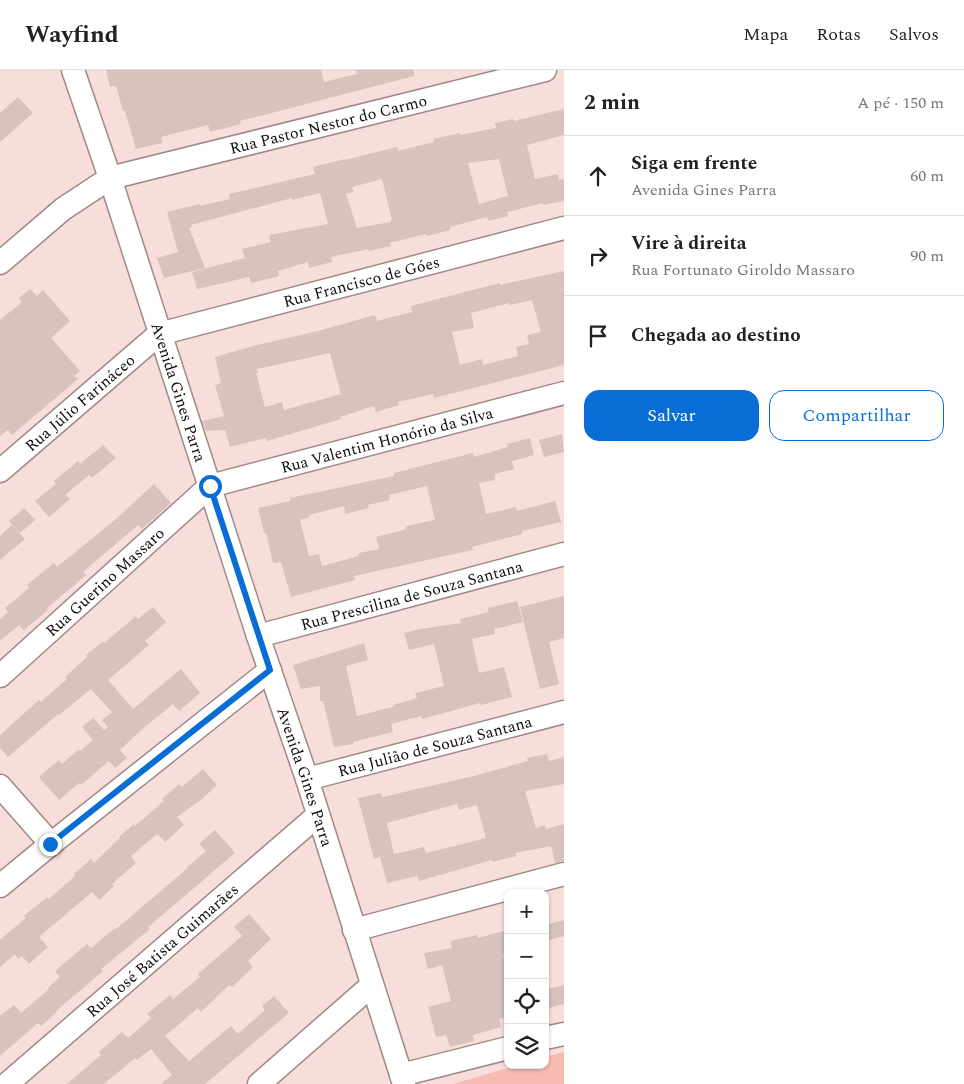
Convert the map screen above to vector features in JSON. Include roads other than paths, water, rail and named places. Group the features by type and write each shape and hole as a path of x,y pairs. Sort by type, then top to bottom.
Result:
{"street":[{"name":"Avenida Gines Parra","path":"73,70 110,178 258,636 307,779 402,1080"},
{"name":"Rua Pastor Nestor do Carmo","path":"0,264 63,209 110,178 545,70"},
{"name":"Rua Francisco de Góes","path":"159,334 564,228"},
{"name":"Rua Júlio Farináceo","path":"0,471 159,334"},
{"name":"Rua Valentim Honório da Silva","path":"210,486 564,393"},
{"name":"Rua Guerino Massaro","path":"0,676 210,486"},
{"name":"Rua Prescilina de Souza Santana","path":"258,636 564,554"},
{"path":"0,886 50,844 270,670"},
{"name":"Rua Julião de Souza Santana","path":"307,779 564,712"},
{"path":"0,786 50,844"},
{"name":"Rua José Batista Guimarães","path":"7,1084 318,815"},
{"path":"354,930 564,874"},
{"path":"259,1084 372,985"},
{"path":"549,1037 564,1034"},
{"path":"402,1080 504,1049"}]}
